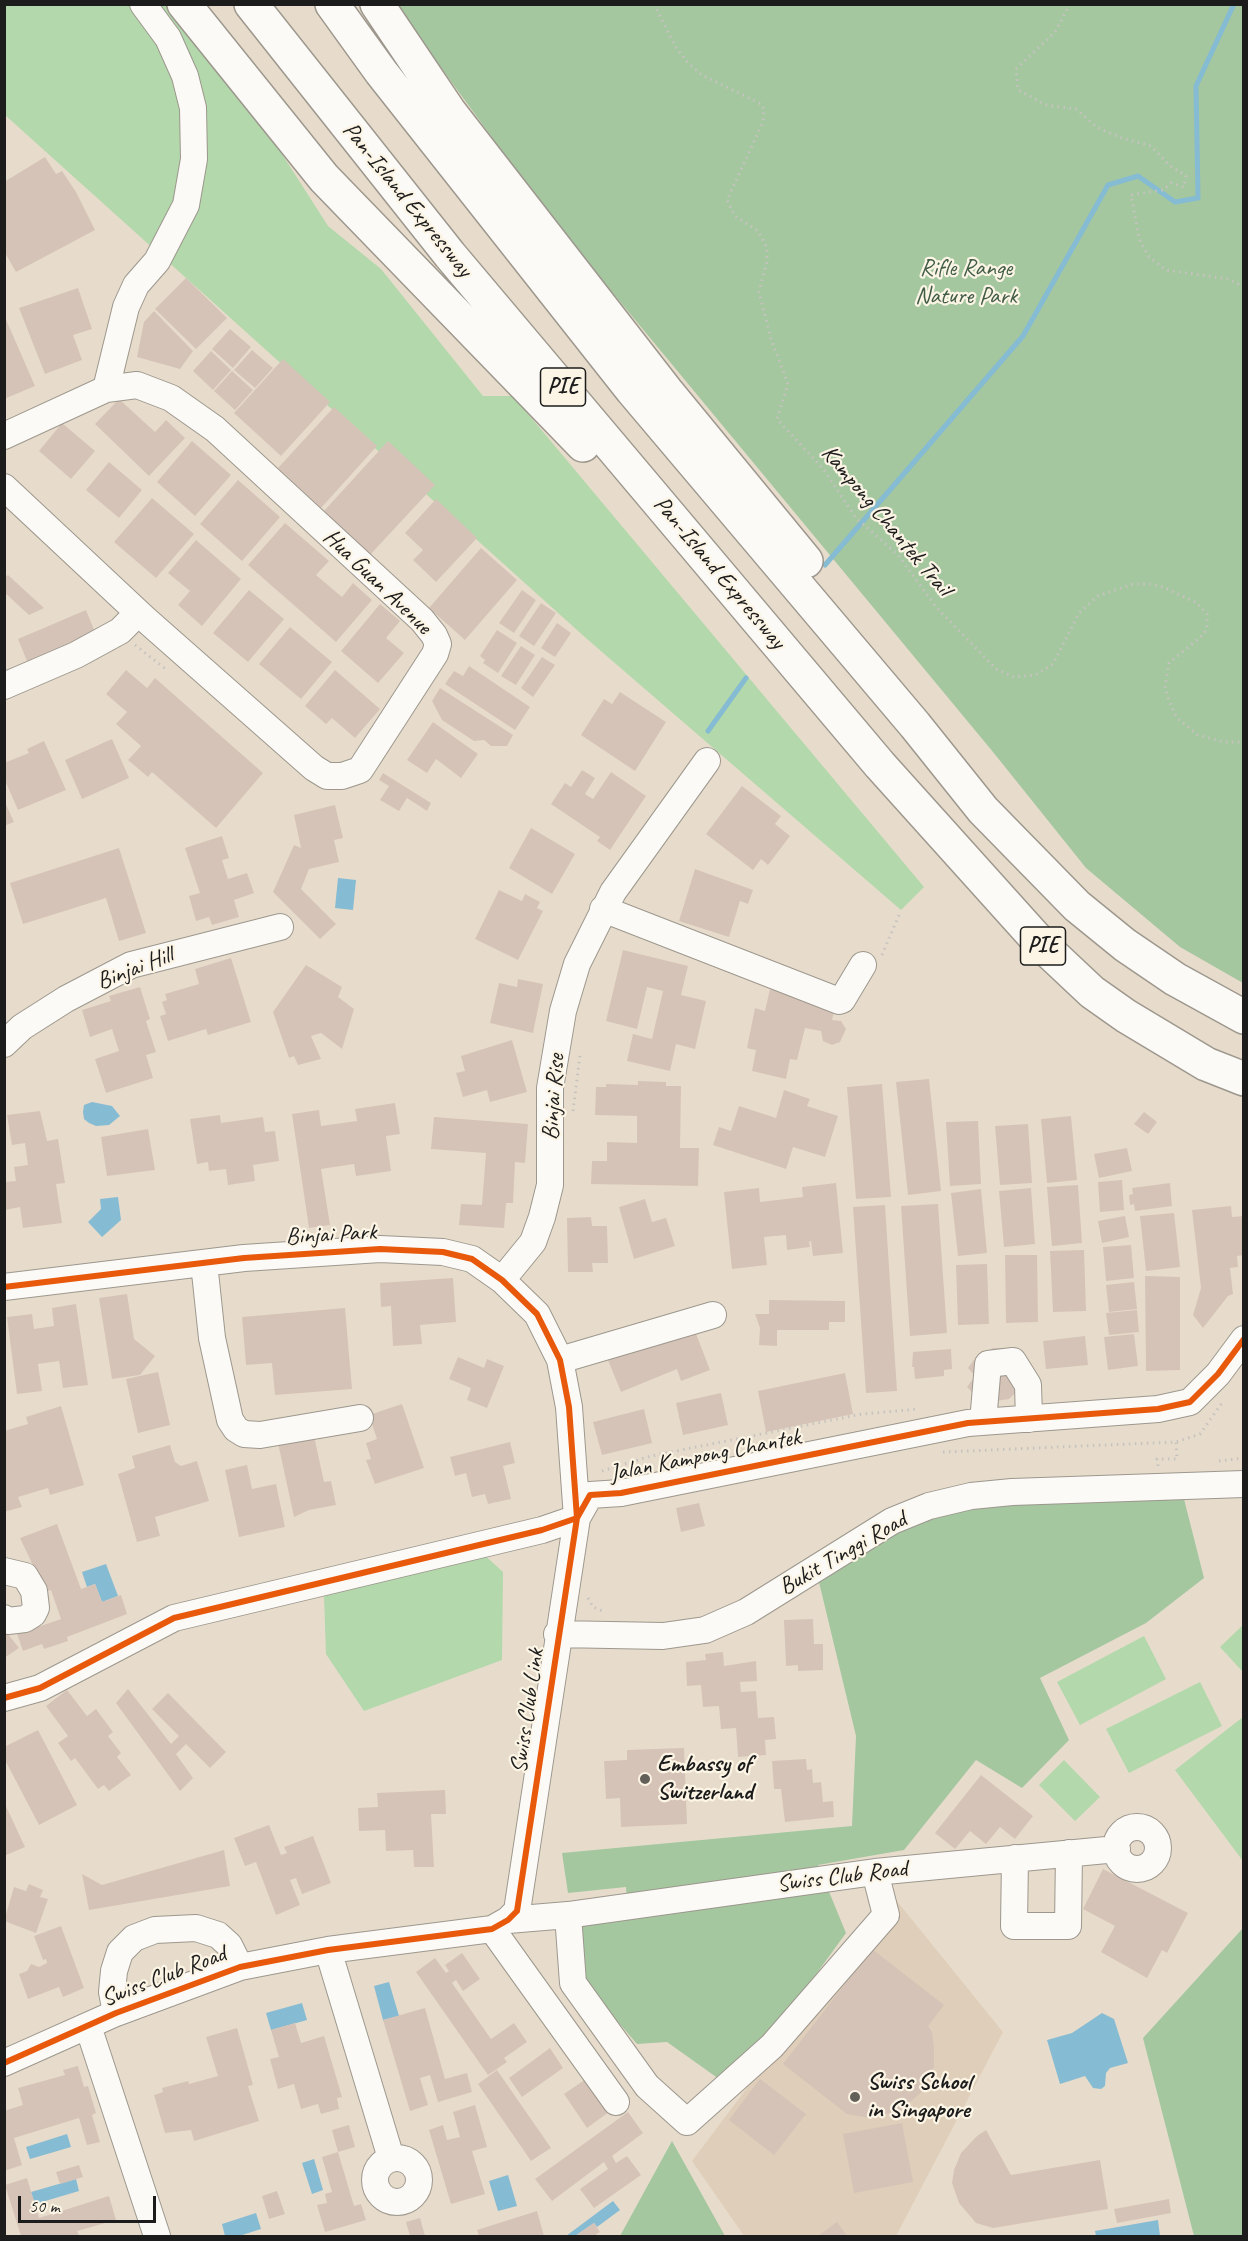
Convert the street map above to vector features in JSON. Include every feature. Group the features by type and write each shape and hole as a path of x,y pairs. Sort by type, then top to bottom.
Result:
{"highway":[{"path":"184,4 324,178 565,423 740,632 880,765"},
{"name":"Pan-Island Expressway","path":"251,4 450,255 880,765 1042,945 1092,992 1161,1038 1206,1064 1244,1079"},
{"name":"PIE","path":"332,4 381,72 632,390 915,725 983,810 1077,906 1125,945 1175,978 1244,1017"},
{"path":"377,4 456,121 668,393 810,565 915,725"}],"street":[{"path":"106,389 126,307 136,285 157,261 186,205 194,159 193,108 185,76 168,38 143,4"},
{"name":"Hua Guan Avenue","path":"4,436 106,389 137,385 171,398 200,417 422,620 438,644 435,654 360,770 334,777 314,768 138,613 4,487"},
{"path":"4,686 76,655 120,631 138,613"},
{"name":"Binjai Rise","path":"502,1280 533,1242 550,1185 550,1088 563,1011 577,964 603,909 656,829 707,761"},
{"path":"603,909 839,1001 872,961"},
{"name":"Binjai Hill","path":"4,1044 22,1027 66,999 131,965 280,927"},
{"name":"Binjai Park","path":"4,1287 204,1263 380,1249 443,1252 472,1259 502,1280 537,1314 560,1360 569,1407 577,1518"},
{"path":"204,1263 212,1338 230,1420 236,1428 244,1434 260,1435 360,1418"},
{"path":"560,1360 713,1315"},
{"name":"Jalan Kampong Chantek","path":"577,1518 590,1495 621,1493 983,1422 1158,1409 1190,1402 1218,1374 1244,1339"},
{"path":"983,1422 988,1364 1013,1361 1028,1385 1029,1419"},
{"name":"Bukit Tinggi Road","path":"557,1634 663,1636 705,1630 746,1612 892,1521 929,1506 971,1497 1012,1492 1188,1488 1239,1483"},
{"path":"4,1698 40,1688 174,1618 543,1530 577,1518"},
{"name":"Swiss Club Link","path":"506,1920 577,1518"},
{"path":"4,1571 25,1576 34,1591 36,1608 25,1619 8,1621 4,1618"},
{"name":"Swiss Club Road","path":"4,2063 116,2013 240,1967 328,1950 506,1920 568,1915 875,1872 1117,1849"},
{"path":"1015,1858 1014,1926 1068,1926 1069,1853"},
{"path":"568,1915 573,1983 647,2086 687,2122 772,2046 886,1915 875,1872"},
{"path":"875,1872 893,1934"},
{"path":"506,1920 616,2102"},
{"path":"116,2013 112,1992 114,1971 120,1952 134,1938 155,1930 196,1928 218,1935 229,1945 240,1967"},
{"path":"328,1950 391,2158"},
{"name":"Swiss Club Road","path":"88,2026 157,2236"}],"path":[{"path":"1070,4 1055,32 1016,69 1018,90 1046,105 1076,109 1106,132 1151,146 1168,165 1186,176 1184,187 1171,183 1162,190 1131,195 1139,238 1148,256 1166,270 1229,279 1244,288"},
{"path":"120,631 172,674"},
{"path":"872,961 899,915"},
{"path":"573,1115 580,1047"},
{"path":"941,1452 1176,1442 1200,1434 1225,1399"},
{"path":"1158,1466 1157,1459 1177,1459 1176,1442"}],"shaded area":[{"name":"Swiss School in Singapore","path":"892,1895 1003,2032 896,2236 744,2236 692,2161"}],"green space":[{"path":"5,5 168,5 232,76 328,226 381,269 483,396 513,396 924,887 901,910 587,639 5,115"},
{"name":"Rifle Range Nature Park","path":"395,5 1243,5 1243,983 1180,947 1086,868 993,752 554,222"},
{"path":"1184,1499 1204,1578 1146,1623 1040,1678 1069,1740 1022,1788 976,1760 904,1850 818,1865 846,1933 769,2039 719,2079 667,2042 637,2044 586,1985 579,1909 627,1905 626,1887 568,1893 562,1853 852,1826 856,1736 818,1578 907,1523 988,1502"},
{"path":"480,1551 503,1572 502,1660 364,1711 326,1654 324,1596"},
{"path":"1243,1625 1243,1672 1220,1647"},
{"path":"1144,1636 1166,1679 1080,1725 1057,1682"},
{"path":"1200,1682 1222,1726 1129,1773 1106,1729"},
{"path":"1243,1717 1243,1861 1175,1770"},
{"path":"1064,1760 1100,1797 1075,1821 1039,1785"},
{"path":"1243,1928 1243,2236 1194,2236 1143,2038"},
{"path":"672,2141 725,2236 620,2236"}],"water":[{"path":"338,878 356,880 353,910 335,908"},
{"path":"92,1102 112,1106 120,1116 109,1125 96,1126 89,1123 84,1119 84,1105"},
{"path":"118,1197 121,1220 102,1237 88,1222 101,1209 100,1199"},
{"path":"106,1564 118,1596 102,1602 95,1584 87,1587 82,1572"},
{"path":"389,1982 399,2016 383,2020 374,1986"},
{"path":"302,2003 307,2020 271,2030 266,2013"},
{"path":"1102,2013 1114,2019 1128,2063 1110,2068 1106,2073 1105,2086 1101,2089 1093,2088 1085,2076 1060,2084 1047,2040 1072,2033"},
{"path":"67,2134 71,2147 30,2159 26,2147"},
{"path":"314,2159 323,2190 312,2194 302,2163"},
{"path":"508,2175 517,2206 498,2211 489,2181"},
{"path":"76,2179 79,2191 35,2204 31,2192"},
{"path":"613,2201 620,2210 597,2227 594,2223 575,2236 566,2236"},
{"path":"256,2213 261,2229 239,2236 225,2236 222,2224"},
{"path":"1158,2220 1160,2236 1096,2236 1095,2231"}],"building":[{"path":"45,157 56,174 62,171 76,192 95,230 16,272 4,251 4,182"},
{"path":"186,278 227,318 196,349 155,309"},
{"path":"78,288 92,329 73,335 82,360 45,374 19,308"},
{"path":"154,311 193,351 180,369 137,357 144,322"},
{"path":"4,315 35,386 4,399"},
{"path":"230,329 251,347 233,368 212,349"},
{"path":"252,350 273,368 255,388 234,370"},
{"path":"211,351 231,370 213,390 193,371"},
{"path":"283,359 330,402 281,456 234,413"},
{"path":"232,371 253,390 235,410 214,391"},
{"path":"119,399 155,432 166,420 185,438 149,476 95,424"},
{"path":"334,407 377,446 321,508 278,468"},
{"path":"62,423 95,451 71,479 39,451"},
{"path":"192,441 231,475 195,516 157,482"},
{"path":"388,441 435,485 369,556 323,512"},
{"path":"109,462 142,490 119,518 86,490"},
{"path":"238,480 280,517 242,561 200,524"},
{"path":"152,498 194,534 156,578 114,542"},
{"path":"436,499 477,538 436,582 413,560 423,550 405,533"},
{"path":"285,523 329,561 316,575 342,597 353,583 372,600 336,642 248,565"},
{"path":"196,540 241,579 202,626 178,605 190,591 168,573"},
{"path":"481,548 517,580 465,640 429,608"},
{"path":"8,575 44,608 29,615 4,592 4,578"},
{"path":"249,590 284,619 248,662 213,633"},
{"path":"522,590 536,600 514,633 499,623"},
{"path":"541,603 556,613 534,646 519,636"},
{"path":"380,604 400,621 386,638 404,653 378,683 341,651"},
{"path":"86,610 95,632 27,661 18,639"},
{"path":"557,623 571,633 555,657 541,648"},
{"path":"290,627 332,662 301,699 259,664"},
{"path":"497,630 517,643 498,673 483,663 485,660 480,656"},
{"path":"521,646 535,655 516,685 501,676"},
{"path":"542,657 555,665 533,697 521,688"},
{"path":"469,666 530,707 515,730 445,684 454,671 463,676"},
{"path":"126,670 147,688 155,678 263,773 216,828 152,772 148,777 128,760 141,746 116,724 127,712 106,694"},
{"path":"335,670 380,709 355,738 332,718 326,724 305,706"},
{"path":"440,688 513,735 507,746 491,746 484,740 474,741 442,720 432,701"},
{"path":"620,692 666,722 635,771 581,735 604,699 612,704"},
{"path":"433,722 478,754 461,778 436,759 427,773 407,760"},
{"path":"112,739 129,778 82,799 65,760"},
{"path":"44,741 66,790 18,810 4,778 4,763 29,753 27,749"},
{"path":"582,770 595,778 585,794 593,799 611,772 646,796 610,850 597,841 600,837 551,804 565,783 571,787"},
{"path":"383,773 431,803 427,811 407,798 399,811 380,800 389,786 379,780"},
{"path":"742,786 781,816 775,824 790,836 768,865 761,859 753,870 706,834"},
{"path":"4,800 14,822 4,826"},
{"path":"335,805 343,838 334,840 339,862 309,869 301,889 336,924 320,939 273,892 294,845 301,848 294,815"},
{"path":"531,828 575,854 552,894 509,868"},
{"path":"222,836 229,858 222,860 228,879 247,873 254,893 234,900 239,917 212,925 209,917 196,921 189,896 200,893 185,848"},
{"path":"119,848 146,933 119,941 106,898 23,924 10,883"},
{"path":"695,869 753,890 748,904 740,901 729,937 679,921"},
{"path":"499,890 522,901 525,894 540,902 537,908 543,911 518,960 475,939"},
{"path":"623,950 688,966 681,995 706,1001 695,1049 676,1044 670,1071 627,1061 633,1034 652,1039 663,991 647,987 637,1029 606,1021"},
{"path":"231,958 251,1022 208,1035 206,1029 168,1041 160,1016 166,1014 162,1002 167,1000 165,994 199,984 195,969"},
{"path":"306,965 342,987 338,997 354,1009 342,1049 321,1033 311,1036 321,1059 298,1065 294,1056 289,1058 273,1012"},
{"path":"518,979 543,984 533,1033 490,1023 499,983 517,987"},
{"path":"140,987 150,1019 146,1021 156,1052 146,1055 153,1078 106,1093 95,1059 119,1051 112,1029 90,1037 82,1010 111,1001 109,996"},
{"path":"770,989 835,1007 832,1020 841,1021 846,1029 840,1042 832,1045 823,1041 821,1031 805,1028 797,1060 790,1059 786,1079 752,1071 756,1050 747,1048 755,1008 765,1011"},
{"path":"512,1040 527,1092 490,1102 487,1090 463,1097 456,1073 465,1071 461,1056"},
{"path":"929,1079 941,1191 908,1195 896,1082"},
{"path":"638,1081 666,1082 666,1086 681,1086 680,1148 699,1148 698,1186 591,1184 592,1161 607,1161 607,1142 637,1143 637,1116 595,1115 596,1087 606,1087 606,1084 638,1085"},
{"path":"882,1084 891,1197 856,1199 847,1087"},
{"path":"784,1090 810,1099 807,1106 838,1116 825,1157 793,1147 786,1169 713,1145 719,1127 731,1131 739,1106 776,1118"},
{"path":"395,1103 400,1134 386,1136 391,1171 356,1176 354,1164 321,1169 330,1225 309,1228 292,1114 319,1110 321,1126 357,1121 355,1109"},
{"path":"40,1111 47,1141 58,1139 65,1183 56,1184 62,1223 23,1228 20,1207 5,1210 4,1205 4,1182 16,1181 14,1167 28,1165 25,1143 12,1145 7,1115"},
{"path":"1144,1112 1157,1122 1148,1134 1134,1124"},
{"path":"220,1115 221,1123 263,1117 265,1132 275,1131 279,1161 253,1165 255,1181 228,1185 226,1169 209,1171 208,1162 197,1164 190,1119"},
{"path":"1071,1116 1077,1180 1047,1183 1041,1119"},
{"path":"434,1117 528,1124 525,1163 515,1162 513,1203 506,1203 504,1228 459,1225 461,1204 482,1205 486,1153 431,1149"},
{"path":"978,1121 981,1184 950,1186 946,1122"},
{"path":"1028,1124 1032,1183 1000,1185 995,1126"},
{"path":"148,1129 155,1170 107,1176 101,1137"},
{"path":"1127,1148 1132,1171 1099,1178 1094,1154"},
{"path":"1122,1180 1124,1210 1100,1212 1098,1182"},
{"path":"836,1183 843,1253 813,1256 811,1241 809,1242 810,1247 787,1250 786,1235 764,1237 767,1265 732,1269 724,1192 759,1188 760,1202 803,1197 802,1187"},
{"path":"1170,1183 1172,1206 1135,1211 1134,1204 1130,1205 1129,1195 1133,1194 1132,1188"},
{"path":"1078,1185 1082,1243 1052,1246 1047,1187"},
{"path":"1031,1188 1035,1244 1004,1247 999,1191"},
{"path":"981,1189 987,1253 958,1256 951,1193"},
{"path":"645,1199 652,1222 666,1218 675,1246 634,1259 619,1207"},
{"path":"938,1204 947,1333 910,1336 901,1206"},
{"path":"885,1205 897,1391 866,1393 853,1207"},
{"path":"1231,1206 1232,1217 1244,1216 1244,1255 1237,1256 1238,1267 1230,1268 1233,1294 1228,1296 1203,1328 1193,1315 1201,1288 1192,1210"},
{"path":"1174,1213 1180,1267 1146,1271 1140,1216"},
{"path":"1125,1216 1129,1237 1102,1243 1098,1221"},
{"path":"591,1217 592,1226 607,1226 608,1263 592,1263 593,1272 568,1272 567,1218"},
{"path":"1131,1245 1134,1278 1106,1281 1103,1247"},
{"path":"1084,1250 1086,1311 1053,1312 1050,1251"},
{"path":"1005,1255 1037,1255 1038,1322 1006,1323"},
{"path":"987,1264 989,1324 958,1325 956,1265"},
{"path":"1145,1276 1180,1277 1180,1370 1146,1371"},
{"path":"453,1278 456,1322 420,1325 422,1344 393,1346 391,1306 381,1307 380,1283"},
{"path":"1134,1282 1137,1309 1109,1312 1106,1285"},
{"path":"127,1294 134,1339 155,1356 140,1375 112,1379 99,1298"},
{"path":"769,1300 845,1301 845,1322 829,1322 829,1330 777,1330 777,1346 759,1345 760,1328 755,1314 769,1314"},
{"path":"76,1304 88,1385 63,1388 59,1361 38,1364 42,1391 17,1394 7,1317 32,1314 34,1329 54,1326 52,1308"},
{"path":"345,1308 352,1389 275,1395 272,1363 246,1365 242,1317"},
{"path":"1137,1310 1139,1332 1109,1335 1106,1313"},
{"path":"693,1326 710,1370 681,1381 677,1369 621,1392 608,1360"},
{"path":"1134,1334 1138,1366 1108,1370 1104,1337"},
{"path":"1085,1336 1088,1365 1046,1369 1043,1341"},
{"path":"993,1348 1004,1348 1014,1353 1023,1385 1009,1399 983,1403 967,1387 975,1376 968,1368 976,1357"},
{"path":"951,1349 952,1369 944,1370 944,1376 915,1379 914,1367 912,1367 913,1352"},
{"path":"458,1357 484,1368 487,1359 504,1366 487,1408 467,1400 471,1388 449,1379"},
{"path":"158,1372 170,1425 138,1433 126,1379"},
{"path":"845,1373 853,1414 766,1432 758,1391"},
{"path":"721,1393 728,1425 683,1435 676,1403"},
{"path":"402,1404 424,1468 375,1484 366,1460 371,1459 366,1443 377,1439 369,1415"},
{"path":"61,1406 84,1485 50,1495 48,1488 18,1497 22,1507 4,1512 4,1431 28,1424 26,1417"},
{"path":"644,1409 652,1443 602,1455 593,1422"},
{"path":"314,1436 324,1482 331,1481 336,1505 309,1510 294,1517 278,1443"},
{"path":"510,1442 515,1463 503,1466 511,1499 488,1504 485,1494 472,1497 466,1473 455,1476 450,1457"},
{"path":"170,1445 175,1462 181,1466 197,1461 209,1501 155,1517 160,1536 137,1542 118,1474 135,1468 132,1456"},
{"path":"247,1465 252,1489 276,1484 285,1527 239,1537 225,1470"},
{"path":"699,1503 705,1526 681,1532 676,1508"},
{"path":"57,1524 81,1589 95,1584 102,1602 121,1595 127,1614 67,1637 68,1641 44,1649 42,1644 23,1651 15,1628 32,1629 61,1619 51,1590 30,1597 39,1578 20,1538"},
{"path":"813,1619 814,1644 823,1644 823,1670 798,1671 798,1665 786,1666 784,1620"},
{"path":"4,1629 19,1648 4,1658"},
{"path":"723,1652 724,1666 756,1661 757,1681 740,1682 741,1692 756,1691 758,1718 774,1717 776,1739 765,1740 766,1755 738,1757 736,1728 721,1729 719,1706 703,1707 701,1685 687,1686 686,1662 706,1660 705,1654"},
{"path":"128,1689 171,1744 179,1736 152,1709 168,1693 226,1752 210,1768 186,1744 176,1754 193,1778 180,1791 116,1703"},
{"path":"67,1690 87,1716 96,1709 113,1732 108,1736 121,1753 117,1757 131,1775 109,1791 104,1785 98,1789 75,1758 71,1761 58,1743 68,1736 46,1706"},
{"path":"38,1730 77,1805 39,1825 4,1758 4,1747"},
{"name":"Embassy of Switzerland","path":"684,1748 687,1824 621,1827 620,1798 606,1799 604,1761 627,1760 627,1750"},
{"path":"806,1759 807,1770 812,1769 813,1783 821,1782 823,1802 833,1801 834,1817 785,1822 781,1789 774,1789 772,1761"},
{"path":"981,1775 1033,1816 1015,1839 1000,1827 986,1844 970,1831 955,1849 935,1833"},
{"path":"445,1790 446,1814 431,1814 434,1867 414,1867 413,1850 386,1851 385,1830 359,1831 358,1808 378,1807 377,1793"},
{"path":"4,1802 25,1847 4,1856"},
{"path":"269,1825 281,1855 287,1853 284,1847 313,1836 331,1883 302,1894 296,1878 290,1880 300,1905 276,1915 256,1862 245,1866 234,1838"},
{"path":"224,1850 230,1886 89,1910 82,1874 102,1885"},
{"path":"1103,1869 1188,1913 1167,1953 1162,1950 1147,1978 1101,1952 1115,1926 1083,1909"},
{"path":"29,1884 43,1890 40,1897 48,1899 36,1933 4,1921 14,1887 26,1891"},
{"path":"61,1926 84,1988 63,1997 59,1987 28,1999 19,1974 27,1971 31,1964 39,1967 47,1963 46,1959 43,1960 34,1936"},
{"path":"872,1949 944,2005 928,2026 932,2032 934,2067 925,2089 901,2110 870,2118 847,2114 783,2064"},
{"path":"462,1953 480,1979 463,1991 456,1980 452,1983 491,2039 514,2023 527,2042 504,2058 507,2062 488,2075 416,1972 435,1958 446,1973 449,1971 445,1965"},
{"path":"425,2008 445,2079 467,2073 472,2092 438,2102 430,2075 420,2078 428,2105 410,2111 383,2020"},
{"path":"295,2023 301,2043 324,2036 342,2097 337,2098 339,2109 321,2114 318,2104 301,2109 294,2084 278,2089 270,2059 279,2057 271,2030"},
{"path":"237,2028 253,2085 248,2086 259,2121 194,2141 191,2130 165,2133 154,2095 163,2092 162,2088 218,2076 206,2037"},
{"path":"550,2048 563,2068 522,2097 509,2078"},
{"path":"78,2066 84,2087 88,2086 96,2113 92,2115 100,2142 87,2145 79,2118 14,2138 22,2165 4,2171 4,2111 23,2105 18,2088 65,2075 63,2070"},
{"path":"497,2070 551,2148 531,2161 478,2084"},
{"path":"586,2079 609,2112 587,2128 564,2094"},
{"path":"760,2079 806,2114 774,2155 729,2120"},
{"path":"475,2105 487,2147 472,2151 485,2194 451,2204 429,2130 443,2125 447,2140 460,2137 453,2112"},
{"path":"628,2112 643,2133 612,2156 616,2163 627,2156 641,2175 594,2208 580,2189 608,2169 604,2162 552,2201 535,2179"},
{"path":"902,2123 913,2182 854,2193 843,2134"},
{"path":"349,2125 355,2147 338,2152 332,2130"},
{"path":"986,2130 1011,2175 1100,2160 1108,2209 993,2228 976,2223 959,2203 952,2183 954,2170 961,2153"},
{"path":"338,2152 354,2206 361,2204 366,2220 325,2232 317,2205 327,2203 325,2194 332,2192 322,2157"},
{"path":"79,2165 83,2177 60,2184 56,2172"},
{"path":"27,2178 39,2218 109,2196 116,2220 77,2231 79,2236 21,2236 5,2185"},
{"path":"277,2191 285,2214 269,2219 262,2196"},
{"path":"1169,2199 1171,2213 1117,2223 1114,2209"},
{"path":"537,2211 544,2236 479,2236 477,2230"},
{"path":"420,2218 425,2236 410,2236 406,2222"},
{"path":"837,2222 847,2236 818,2236"},
{"path":"594,2223 600,2232 594,2236 575,2236"}],"waterway":[{"path":"825,565 1023,336 1108,185 1138,176 1175,202 1198,198 1196,86 1234,4"},
{"path":"708,731 746,678"}],"cycle path":[{"path":"4,1287 244,1258 380,1249 443,1252 472,1259 502,1280 537,1314 560,1360 569,1407 577,1518 517,1911 508,1920 492,1929 328,1950 240,1967 116,2013 4,2063"},
{"path":"4,1698 40,1688 174,1618 542,1530 577,1518 590,1495 621,1493 968,1423 1158,1409 1190,1402 1218,1374 1244,1339"}],"place":[{"name":"Embassy of Switzerland","path":"645,1779"},
{"name":"Swiss School in Singapore","path":"855,2097"}]}
